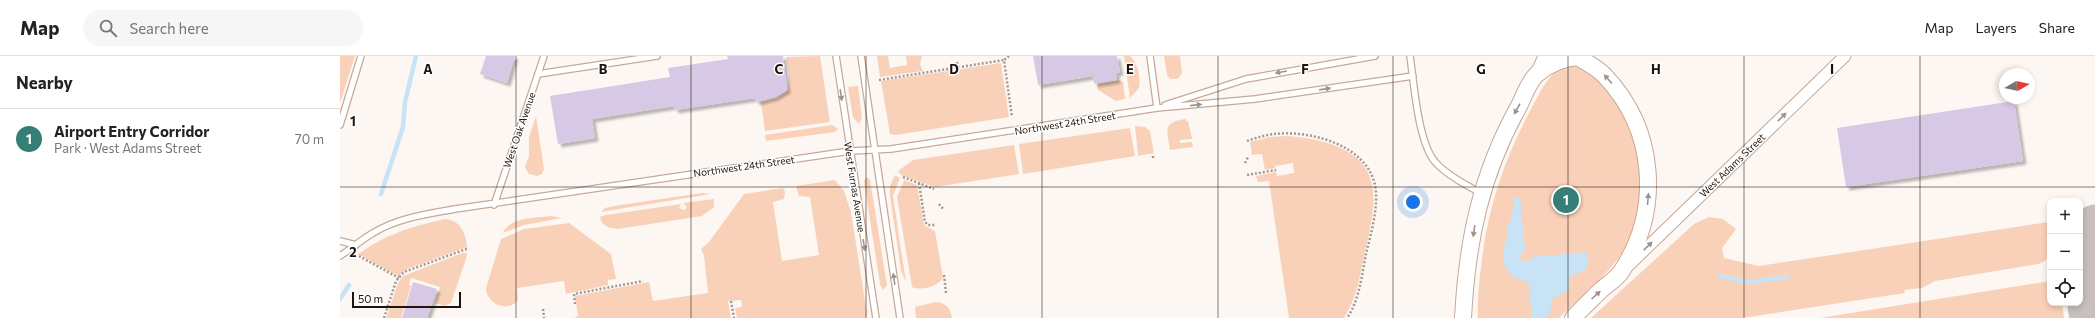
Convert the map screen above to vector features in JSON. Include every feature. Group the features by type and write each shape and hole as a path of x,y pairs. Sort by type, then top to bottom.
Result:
{"main road":[{"name":"West Adams Street","path":"1464,316 1469,262 1481,193 1504,132 1536,75 1555,62 1578,57 1604,75 1620,94 1634,117 1643,139 1648,160 1649,187 1647,212 1633,253 1620,274 1573,318"}],"street":[{"name":"West Adams Street","path":"1536,75 1544,56"},
{"name":"West Adams Street","path":"1620,274 1845,56"}],"lane":[{"path":"340,125 362,56"},
{"name":"West Oak Avenue","path":"494,205 544,56"},
{"path":"538,74 657,56"},
{"name":"West Furnas Avenue","path":"836,56 876,318"},
{"path":"861,56 900,318"},
{"path":"1150,56 1158,108"},
{"name":"Northwest 24th Street","path":"1158,108 1246,79 1375,56"},
{"path":"1410,56 1423,136 1428,152 1437,165 1466,185 1481,193"},
{"name":"Northwest 24th Street","path":"340,256 373,233 415,217 455,209 494,205 671,176 850,151 891,149 1158,108 1256,99 1413,76"},
{"path":"340,241 356,245"}],"path":[{"path":"879,80 1004,60 1009,56"},
{"path":"1004,60 1012,117"},
{"path":"957,62 958,68"},
{"path":"1247,141 1280,134 1322,139 1352,151 1368,168 1374,184 1375,208 1356,296 1347,318"},
{"path":"1245,163 1248,157"},
{"path":"1247,175 1276,170"},
{"path":"903,177 934,189"},
{"path":"919,183 925,222 928,225 936,224"},
{"path":"939,204 944,210"},
{"path":"384,318 399,278 404,272 469,248"},
{"path":"359,256 399,278"},
{"path":"944,275 946,293"},
{"path":"575,304 574,294 643,281"},
{"path":"731,301 734,306 734,318"},
{"path":"543,309 544,318"}],"shaded area":[{"path":"340,56 355,56 340,103"},
{"path":"820,56 830,122 765,131 761,102 777,98 788,90 789,74 786,57"},
{"path":"877,56 888,56 890,68 907,65 906,56 922,56 920,64 923,71 880,77"},
{"path":"1124,56 1130,56 1133,59 1137,66 1139,75 1139,88 1130,98"},
{"path":"1164,56 1180,56 1182,73 1178,79 1170,79 1167,75"},
{"path":"1001,63 1009,117 896,135 890,134 881,81"},
{"path":"1569,65 1579,68 1598,79 1620,105 1630,124 1642,171 1638,209 1631,236 1627,245 1614,264 1559,318 1478,318 1478,292 1484,246 1492,205 1498,185 1521,128 1542,88 1556,71"},
{"path":"1117,80 1123,82 1125,99 1116,101 1098,90 1097,83"},
{"path":"858,86 862,118 859,124 853,117 848,87"},
{"path":"536,116 544,169 542,174 537,176 529,174 525,167 529,156 529,137"},
{"path":"1186,119 1186,121 1188,121 1192,139 1180,140 1180,143 1192,142 1193,147 1170,150 1167,132 1168,128 1173,122"},
{"path":"832,125 838,129 835,132 766,141 765,135"},
{"path":"1135,126 1145,127 1150,131 1154,153 1138,156"},
{"path":"1130,128 1135,156 1023,174 1019,144"},
{"path":"1286,136 1314,139 1341,148 1353,155 1363,165 1370,176 1373,191 1373,212 1358,284 1352,302 1344,318 1289,318 1269,181 1258,182 1256,176 1276,172 1277,176 1294,173 1293,163 1275,166 1275,168 1265,170 1262,154 1252,155 1250,142 1270,137"},
{"path":"1014,145 1019,174 935,187 901,175 898,171 913,160"},
{"path":"895,175 900,178 893,196 906,282 901,271 890,196 890,186"},
{"path":"867,177 870,180 887,285 883,290 880,284 864,181"},
{"path":"835,180 844,191 851,212 867,313 866,318 737,318 735,308 742,307 741,300 728,301 731,318 574,318 578,316 575,296 649,282 653,301 708,293 704,256 701,249 709,242 744,194 783,188 785,192 784,199 773,202 782,261 819,255 810,197 799,196 796,186"},
{"path":"904,180 917,185 924,225 935,231 943,278 933,286 920,289 912,287 897,197"},
{"path":"702,193 711,194 601,212 605,208 614,206"},
{"path":"714,199 714,207 702,216 618,229 606,226 602,223 600,217 681,204 679,208 684,210 687,207 683,203"},
{"path":"551,216 562,218 524,225 503,233 506,228 517,221"},
{"path":"1709,217 1723,219 1736,229 1722,248 1724,258 1759,266 2047,222 2047,258 2038,264 1935,281 1922,288 1904,290 1905,293 1742,318 1591,318 1694,224"},
{"path":"445,219 455,222 461,228 464,232 467,247 407,269 398,276 360,255 357,255 388,236"},
{"path":"569,223 611,254 616,279 608,280 608,285 566,294 564,281 517,288 518,300 508,306 498,305 489,298 486,288 501,239 524,229"},
{"path":"462,253 467,253 466,259 451,303 444,306 435,303 440,287 411,278 409,285 411,286 401,318 386,318 398,283 403,276"},
{"path":"2047,281 2047,306 2062,306 2064,318 1820,318"},
{"path":"935,302 945,304 950,311 952,318 916,318 915,307"}],"water":[{"path":"1514,198 1520,198 1525,251 1520,255 1522,261 1528,262 1532,257 1587,252 1587,269 1570,277 1568,291 1553,298 1550,313 1544,318 1532,318 1528,281 1519,280 1510,275 1504,264 1504,246 1508,235 1508,224 1512,216"}],"building":[{"path":"486,56 515,56 507,83 480,74"},
{"path":"727,56 783,56 787,90 775,97 756,102 755,98 675,110 674,106 592,119 595,138 558,144 550,96 670,77 668,68 728,59"},
{"path":"1033,56 1117,56 1120,72 1116,73 1117,80 1094,84 1093,76 1038,85"},
{"path":"1999,103 2014,104 2023,161 1846,187 1837,128"},
{"path":"413,282 437,289 427,318 402,318"}],"waterway":[{"path":"381,194 403,127 405,102 416,56"},
{"path":"1720,276 1748,282 1787,277"},
{"path":"340,299 349,285"}],"taxiway":[{"path":"2089,318 2084,282 2083,259 2085,247 2095,224"}],"place":[{"name":"Airport Entry Corridor","path":"1566,200"}]}
